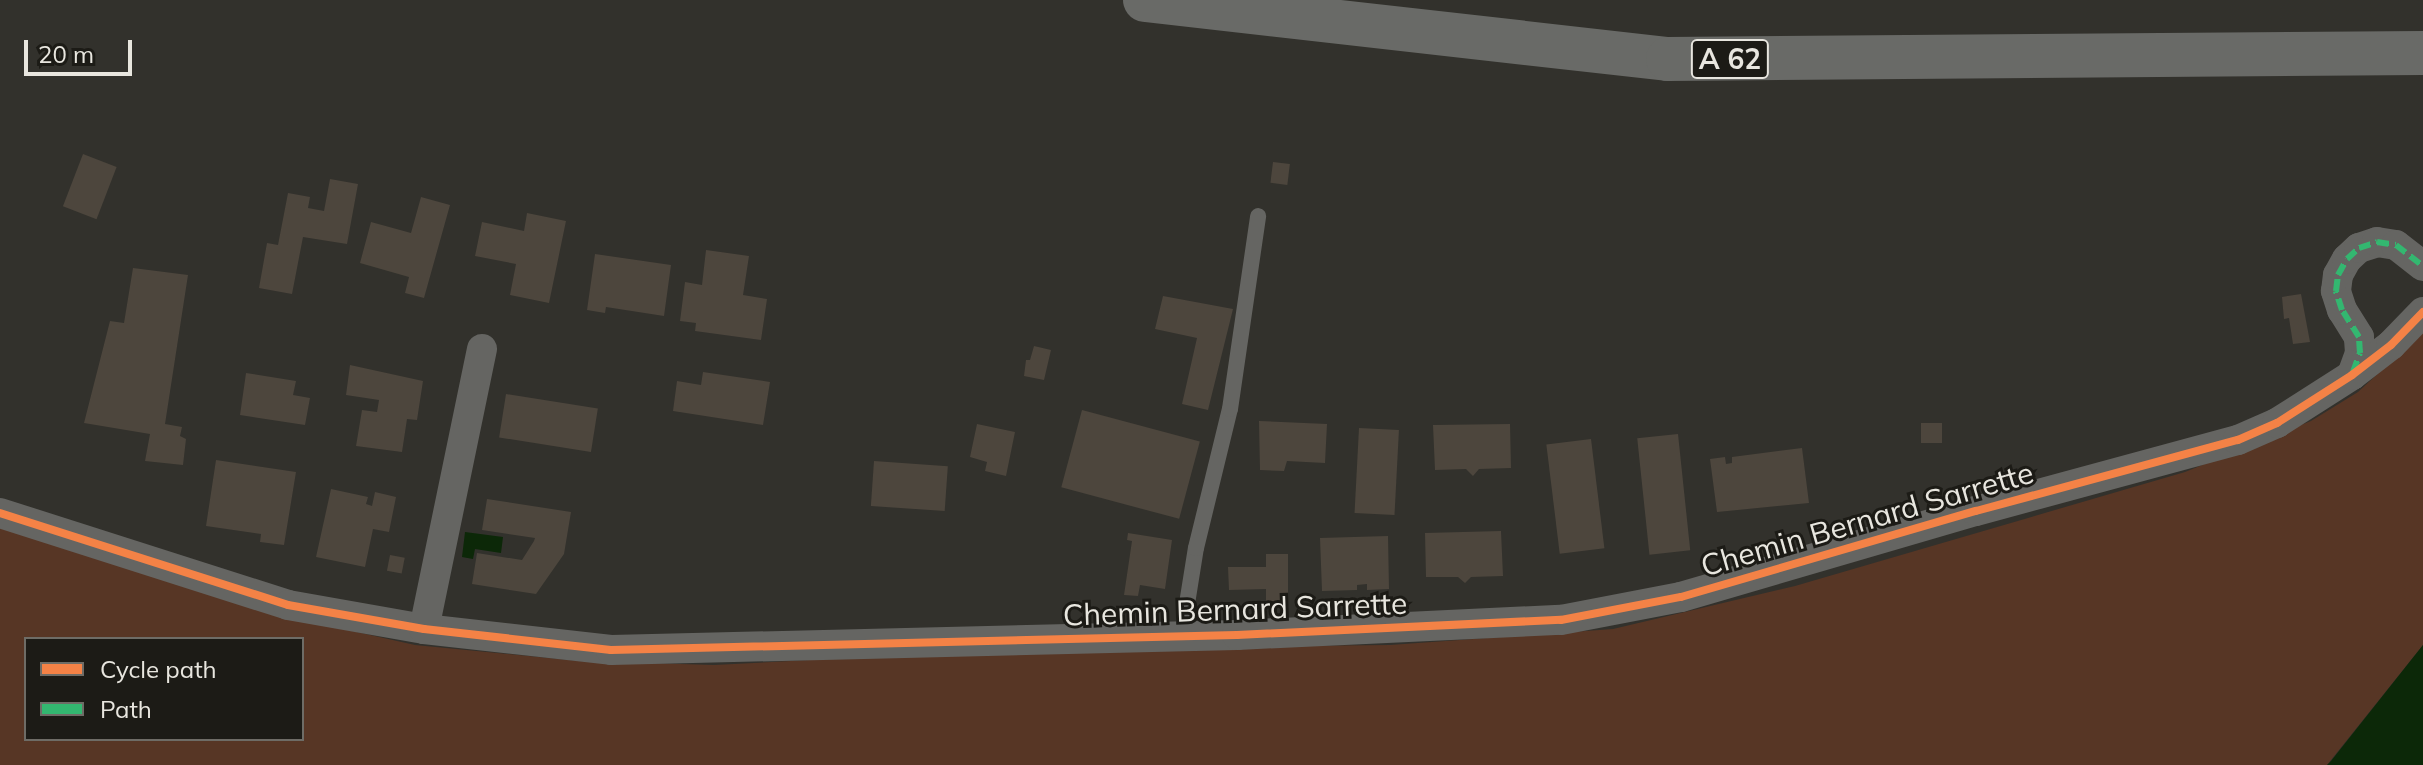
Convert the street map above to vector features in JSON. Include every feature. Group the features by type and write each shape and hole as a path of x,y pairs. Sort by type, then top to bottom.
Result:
{"highway":[{"name":"A 62","path":"1145,0 1668,59 2423,53"},
{"path":"2318,55 2423,83"}],"street":[{"path":"2352,375 2360,353 2359,337 2342,310 2336,291 2338,275 2347,259 2359,248 2377,242 2396,245 2423,266"},
{"name":"Chemin Bernard Sarrette","path":"0,513 288,605 424,629 611,650 1182,635 1561,620 1681,597 1976,511 2238,440 2306,406 2352,375 2391,345 2423,312"},
{"path":"424,629 482,349"}],"lane":[{"path":"1182,635 1196,548 1230,409 1258,216"}],"shaded area":[{"path":"2423,332 2423,645 2327,765 0,765 0,524 267,612 415,645 579,661 714,665 1024,649 1390,645 1613,629 1795,586 2185,472 2311,421 2358,392"},
{"path":"465,532 503,537 501,553 475,549 473,559 462,557"},
{"path":"2423,645 2423,765 2327,765 2331,761"}],"building":[{"path":"83,154 117,167 97,219 63,206"},
{"path":"1273,162 1290,164 1287,185 1270,183"},
{"path":"330,179 358,184 347,244 303,237 292,294 259,288 267,243 278,245 288,193 310,197 308,208 324,211"},
{"path":"421,197 450,205 424,298 405,293 409,277 360,263 371,222 411,233"},
{"path":"527,213 566,221 549,303 510,295 516,264 475,256 482,222 524,231"},
{"path":"706,250 749,256 743,295 767,299 761,340 695,331 696,323 680,321 685,282 702,285"},
{"path":"595,254 671,265 664,316 606,307 605,313 587,310"},
{"path":"133,268 188,275 165,424 182,427 180,436 186,439 183,465 145,461 150,434 84,423 110,321 124,323"},
{"path":"2301,294 2310,342 2293,344 2289,318 2284,319 2282,297"},
{"path":"1163,296 1233,309 1208,410 1182,404 1197,338 1155,329"},
{"path":"1034,346 1051,350 1044,380 1024,376 1026,360 1030,360"},
{"path":"350,365 423,381 417,420 407,419 402,452 356,446 362,410 377,412 379,400 346,395"},
{"path":"703,372 770,382 763,425 673,411 677,381 701,385"},
{"path":"246,373 296,381 293,395 310,398 305,425 240,415"},
{"path":"506,394 598,409 591,452 499,437"},
{"path":"1082,410 1200,442 1179,519 1061,487"},
{"path":"1259,421 1327,424 1325,463 1287,461 1284,471 1260,470"},
{"path":"1921,423 1942,423 1942,443 1921,443"},
{"path":"977,424 1015,432 1006,476 985,471 987,462 970,457"},
{"path":"1510,424 1511,468 1479,469 1473,476 1466,469 1435,470 1433,425"},
{"path":"1359,428 1399,430 1394,515 1355,513"},
{"path":"1678,434 1690,550 1649,555 1637,438"},
{"path":"1591,439 1604,548 1560,554 1546,444"},
{"path":"1802,448 1809,503 1717,512 1710,459 1725,457 1726,464 1732,463 1732,457"},
{"path":"216,460 296,472 284,545 260,542 261,534 206,526"},
{"path":"874,461 948,466 945,511 871,506"},
{"path":"331,489 368,497 366,504 372,506 375,492 396,497 389,532 373,529 365,567 316,557"},
{"path":"487,499 571,512 564,554 536,594 472,584 477,553 522,560 535,538 482,530"},
{"path":"1501,531 1503,576 1471,577 1465,583 1458,577 1426,577 1425,533"},
{"path":"1128,533 1172,540 1165,589 1140,585 1138,596 1124,595 1132,541 1127,540"},
{"path":"1388,536 1389,589 1367,590 1367,584 1357,585 1357,590 1322,591 1320,538"},
{"path":"1266,554 1288,554 1288,602 1266,602 1266,589 1229,590 1228,567 1266,567"},
{"path":"390,555 405,558 402,574 387,571"}],"marked path":[{"path":"2353,372 2360,353 2359,337 2342,310 2336,291 2338,275 2347,259 2359,248 2377,242 2396,245 2423,266"}],"cycle path":[{"path":"0,513 288,605 424,629 611,650 1237,635 1561,620 1681,597 1976,511 2238,440 2277,423 2352,375 2391,345 2423,312"}]}
